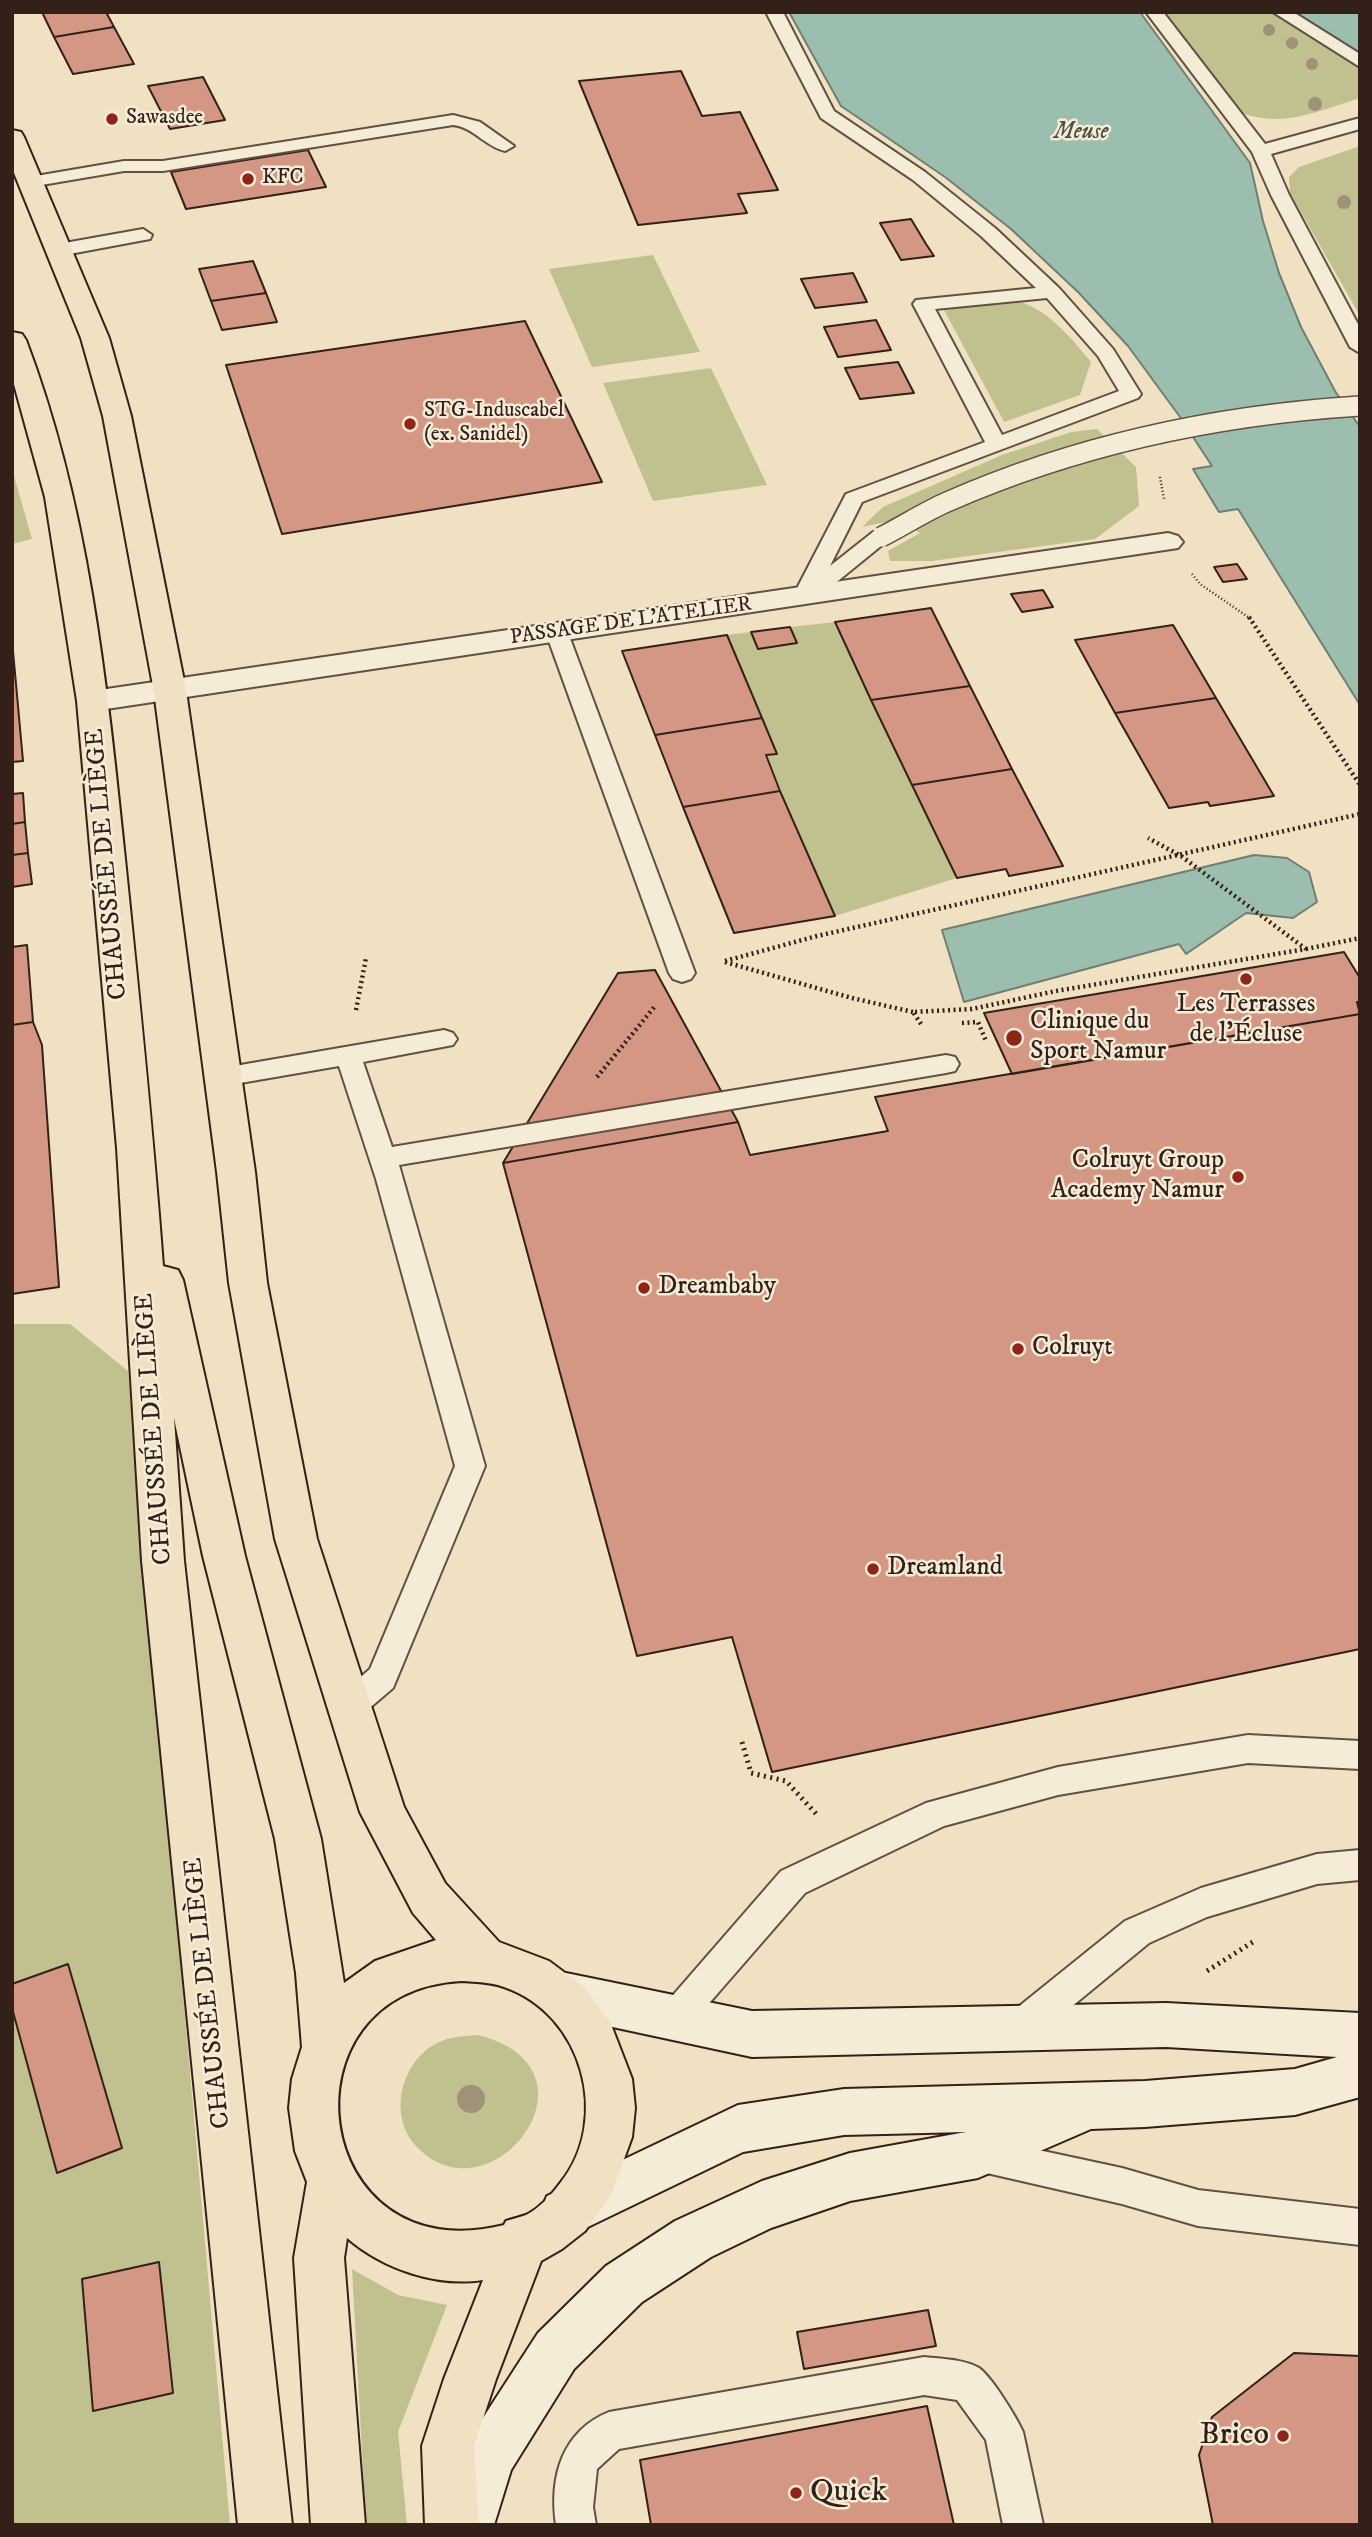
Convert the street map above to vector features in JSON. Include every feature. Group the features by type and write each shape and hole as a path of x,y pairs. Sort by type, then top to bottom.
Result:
{"main road":[{"path":"12,137 95,338 117,416 170,691 223,1077 248,1283 296,1539 383,1812 429,1898 486,1962"},
{"name":"CHAUSSÉE DE LIÈGE","path":"12,340 32,393 60,497 93,701 136,1148 163,1561 265,2525"},
{"name":"PASSAGE DE L'ATELIER","path":"93,701 1168,542"},
{"path":"136,1148 223,1556 298,1839 320,1973 327,2047"},
{"path":"452,2525 448,2446 470,2379 542,2227 589,2183 608,2144 614,2114 614,2084 607,2054 590,2022 566,1996 541,1978 511,1967 486,1962 449,1963 416,1971 374,1992 347,2017 327,2047 317,2070 310,2098 310,2124 318,2163 330,2186 350,2213 377,2234 407,2248 441,2254 483,2252 542,2227 738,2129 844,2112 1145,2104 1295,2092 1360,2074"},
{"path":"566,1996 751,2034 1166,2025 1360,2036"},
{"path":"467,2525 489,2457 556,2351 624,2284 693,2239 762,2206 850,2177 978,2154 1090,2105"},
{"path":"330,2186 319,2258 338,2525"}],"lane":[{"path":"774,12 827,114 919,176 988,232 1052,292 1106,353 1131,394 853,498 804,596"},
{"path":"1154,12 1261,151 1280,195 1360,347"},
{"path":"1281,12 1360,62"},
{"path":"1331,131 1341,109"},
{"path":"30,181 124,166 163,166 453,120 473,123 485,136 505,146"},
{"path":"1261,151 1360,123"},
{"path":"1331,131 1360,134"},
{"path":"59,250 143,235"},
{"path":"996,444 923,304 1052,292"},
{"path":"804,596 881,537 946,502 1062,457 1195,424 1247,416 1360,406"},
{"path":"557,633 682,973"},
{"path":"223,1077 444,1039"},
{"path":"348,1055 383,1158 470,1466 382,1678 348,1707"},
{"path":"383,1158 946,1064"},
{"path":"673,2020 793,1882 938,1813 1058,1782 1248,1749 1360,1755"},
{"path":"1019,2028 1137,1932 1200,1903 1317,1869 1360,1865"},
{"path":"978,2154 1122,2186 1198,2208 1360,2227"},
{"path":"576,2525 573,2507 579,2460 609,2431 924,2376 967,2382 1004,2432 1023,2525"}],"path":[{"path":"1252,619 1360,785"},
{"path":"555,1129 682,973 817,936 1360,814"},
{"path":"1148,838 1181,856 1306,949"},
{"path":"724,961 852,998 913,1012 972,1009 1056,991 1360,938"},
{"path":"348,1055 366,958"},
{"path":"913,1012 921,1024"},
{"path":"742,1742 751,1773 786,1781 852,1854"},
{"path":"1200,1976 1265,1934"}],"green space":[{"path":"1164,12 1273,12 1360,67 1360,98 1282,119 1251,116 1234,110"},
{"path":"1360,146 1360,316 1290,193 1289,177 1299,167"},
{"path":"653,255 700,352 592,367 549,269"},
{"path":"1014,301 1047,316 1091,362 1080,395 1004,422 944,310"},
{"path":"711,368 767,485 653,501 603,383"},
{"path":"1097,429 1136,467 1139,506 1095,539 932,561 890,561 888,551 920,533 895,520 862,527 883,507 1002,455 1071,432"},
{"path":"12,469 32,539 12,544"},
{"path":"835,622 957,878 835,916 766,755 777,753 727,635 751,632 759,649 797,643 790,627"},
{"path":"12,1324 70,1324 128,1371 230,2525 12,2525"},
{"path":"478,2035 517,2053 536,2078 537,2106 525,2134 503,2155 475,2167 444,2165 415,2145 407,2133 402,2120 402,2092 412,2066 432,2046 448,2039"},
{"path":"352,2269 398,2295 447,2305 398,2432 407,2525 366,2525"}],"water":[{"name":"Meuse","path":"789,12 1140,12 1250,163 1263,221 1279,273 1301,327 1335,391 1360,427 1360,705 1238,509 1219,512 1193,469 1212,466 1128,346 1079,293 1011,229 945,177 841,106"},
{"path":"1295,12 1360,12 1360,54"},
{"path":"1254,855 1287,858 1309,872 1317,902 1293,918 1246,913 1186,954 1179,944 964,1002 942,930"}],"building":[{"path":"42,12 106,12 114,27 54,37"},
{"path":"114,27 134,64 73,74 54,37"},
{"path":"681,71 702,116 740,112 778,190 738,194 747,213 638,225 579,81"},
{"path":"203,77 225,120 170,129 148,86"},
{"name":"KFC","path":"308,150 326,187 186,209 171,172"},
{"path":"911,219 934,256 901,260 880,223"},
{"path":"253,261 266,293 211,301 199,269"},
{"path":"853,273 867,302 815,308 801,279"},
{"path":"266,293 277,322 222,330 211,301"},
{"path":"876,320 891,350 838,357 824,327"},
{"name":"STG-Induscabel (ex. Sanidel)","path":"525,321 602,482 282,534 226,365"},
{"path":"898,362 914,393 860,399 845,368"},
{"path":"1237,564 1247,579 1223,582 1214,567"},
{"path":"1043,590 1053,607 1022,612 1011,594"},
{"path":"931,608 970,686 871,700 835,622"},
{"path":"1173,625 1216,698 1115,713 1075,640"},
{"path":"790,627 797,643 758,649 751,632"},
{"path":"727,635 762,718 655,735 622,651"},
{"path":"12,640 23,761 12,762"},
{"path":"970,686 1012,769 912,785 871,700"},
{"path":"1216,698 1274,796 1210,806 1208,802 1169,808 1115,713"},
{"path":"762,718 777,754 766,755 780,791 683,807 655,735"},
{"path":"1012,769 1063,866 1009,876 1006,869 957,878 912,785"},
{"path":"780,791 835,916 734,933 683,807"},
{"path":"23,793 25,822 12,824 12,794"},
{"path":"25,822 28,853 12,855 12,824"},
{"path":"28,853 32,884 12,887 12,855"},
{"path":"27,945 33,1022 12,1025 12,947"},
{"path":"1344,952 1360,978 1360,1002 1357,1002 1360,1014 1012,1074 984,1013"},
{"path":"655,970 738,1122 503,1163 618,973"},
{"path":"1360,1014 1360,1649 772,1772 732,1637 637,1656 503,1163 738,1122 750,1155 888,1131 875,1097"},
{"path":"33,1022 42,1045 59,1287 12,1294 12,1025"},
{"path":"68,1964 122,2148 57,2173 12,2008 12,1984"},
{"path":"159,2262 173,2393 93,2411 82,2279"},
{"path":"928,2310 936,2346 804,2369 797,2332"},
{"name":"Brico","path":"1294,2353 1360,2356 1360,2525 1213,2525 1199,2455 1212,2417"},
{"name":"Quick","path":"927,2406 954,2525 651,2525 640,2460"}],"place":[{"name":"Sawasdee","path":"112,119"},
{"name":"KFC","path":"248,179"},
{"name":"STG-Induscabel (ex. Sanidel)","path":"410,424"},
{"name":"Les Terrasses de l'Écluse","path":"1246,979"},
{"name":"Clinique du Sport Namur","path":"1014,1038"},
{"name":"Colruyt Group Academy Namur","path":"1238,1177"},
{"name":"Dreambaby","path":"644,1288"},
{"name":"Colruyt","path":"1018,1349"},
{"name":"Dreamland","path":"873,1569"},
{"name":"Brico","path":"1283,2436"},
{"name":"Quick","path":"796,2493"}]}
